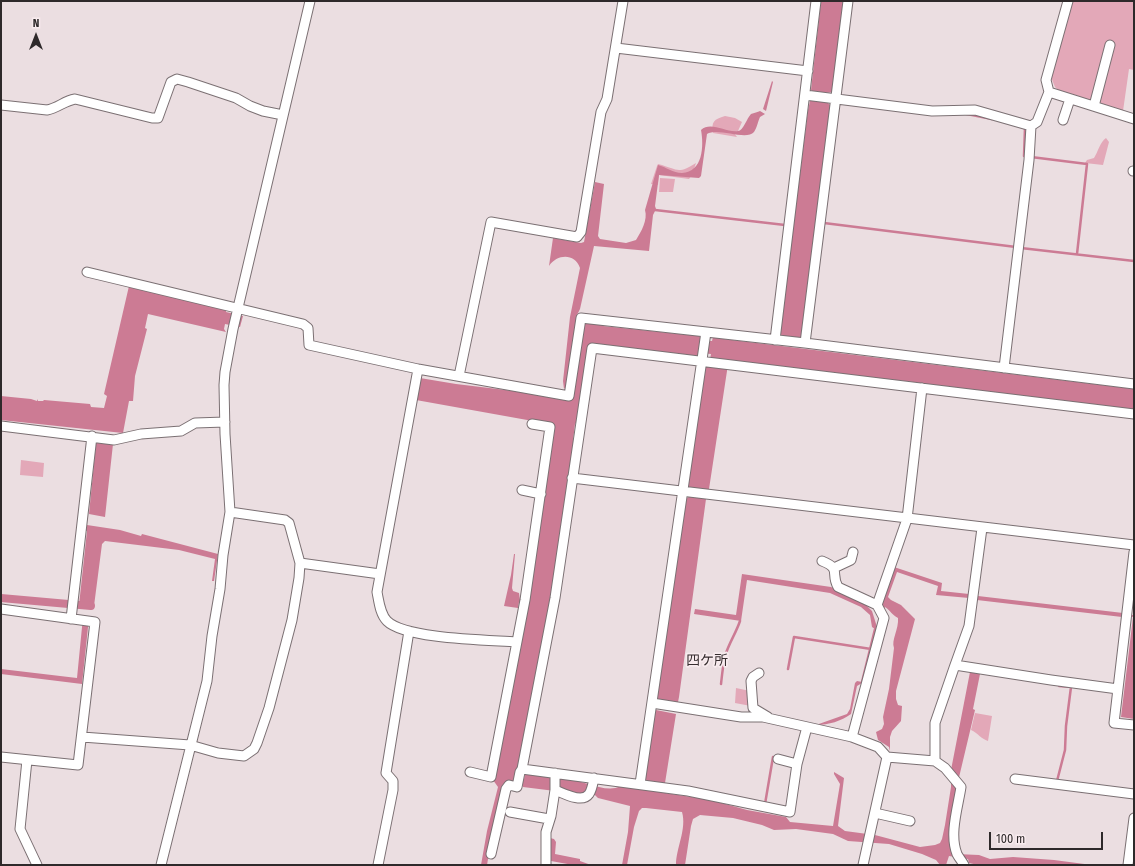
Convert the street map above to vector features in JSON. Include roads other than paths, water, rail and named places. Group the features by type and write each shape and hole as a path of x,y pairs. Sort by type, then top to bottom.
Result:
{"street":[{"path":"161,865 207,681 230,512 225,422 225,372 238,309 310,1"},
{"path":"459,376 491,222 577,237 582,232 601,112 607,99 623,1"},
{"path":"775,340 808,96 808,71 816,1"},
{"path":"806,343 833,98 848,1"},
{"path":"808,96 932,111 975,110 1031,126 1037,122 1049,92 1046,80 1068,1"},
{"path":"1094,106 1110,46"},
{"path":"616,48 808,71"},
{"path":"1,105 47,110 52,109 66,101 75,99 152,118 158,118 171,82 177,79 236,98 263,111 283,114"},
{"path":"1049,92 1134,119"},
{"path":"1063,120 1070,99"},
{"path":"1004,368 1029,160 1031,126"},
{"path":"87,272 211,301 306,326 308,328 309,345 418,370 569,396 581,318 705,334 806,343 1134,384"},
{"path":"640,784 705,334"},
{"path":"491,854 506,789 509,785 517,787 522,769 555,598 592,348 702,359 1134,414"},
{"path":"418,370 377,592 380,607 386,620 395,627 409,631 440,636 516,642"},
{"path":"877,605 907,519 922,388"},
{"path":"1,426 92,436 114,440 141,434 181,431 195,423 225,422"},
{"path":"470,772 491,777 525,600 550,427 532,424"},
{"path":"71,619 92,436"},
{"path":"572,478 1134,545"},
{"path":"522,490 540,494"},
{"path":"82,737 190,745 218,753 244,756 254,749 269,708 285,650 292,620 300,563 289,522 285,520 230,512"},
{"path":"935,761 936,723 969,626 982,528"},
{"path":"834,568 851,560 854,552"},
{"path":"1134,552 1114,723 1134,725"},
{"path":"822,561 831,564 834,568 835,582 838,587 877,605 884,618 852,737"},
{"path":"300,563 380,574"},
{"path":"1,609 95,622 78,765 1,757"},
{"path":"378,865 393,790 393,781 386,773 409,631"},
{"path":"955,665 1118,689"},
{"path":"759,673 753,677 751,681 753,708 773,719"},
{"path":"652,703 741,717 763,717 773,719 852,737 878,747 887,757 935,761 945,768 961,787 955,829 955,841 957,854 964,865"},
{"path":"522,769 688,791 790,812 797,764 807,727"},
{"path":"863,865 887,757"},
{"path":"778,759 797,764"},
{"path":"27,760 20,829 37,865"},
{"path":"546,865 546,832 551,816 555,790 555,773"},
{"path":"555,790 572,798 586,797 589,795 594,778"},
{"path":"1015,779 1134,794"},
{"path":"510,812 549,819"},
{"path":"875,813 910,821"},
{"path":"1128,865 1134,818"}],"waterway":[{"path":"967,114 992,119"},
{"path":"1024,128 1024,156 1026,156"},
{"path":"1031,157 1087,164 1077,254"},
{"path":"655,210 785,225"},
{"path":"824,223 1016,247"},
{"path":"1021,248 1134,261"},
{"path":"1,598 91,606"},
{"path":"721,684 725,656 740,621"},
{"path":"862,682 875,629"},
{"path":"788,669 794,637 871,649"},
{"path":"1059,686 1072,687"},
{"path":"1057,781 1065,750 1066,726 1071,687"},
{"path":"765,804 773,757"}],"district":[{"name":"四ケ所","path":"707,661"}]}
